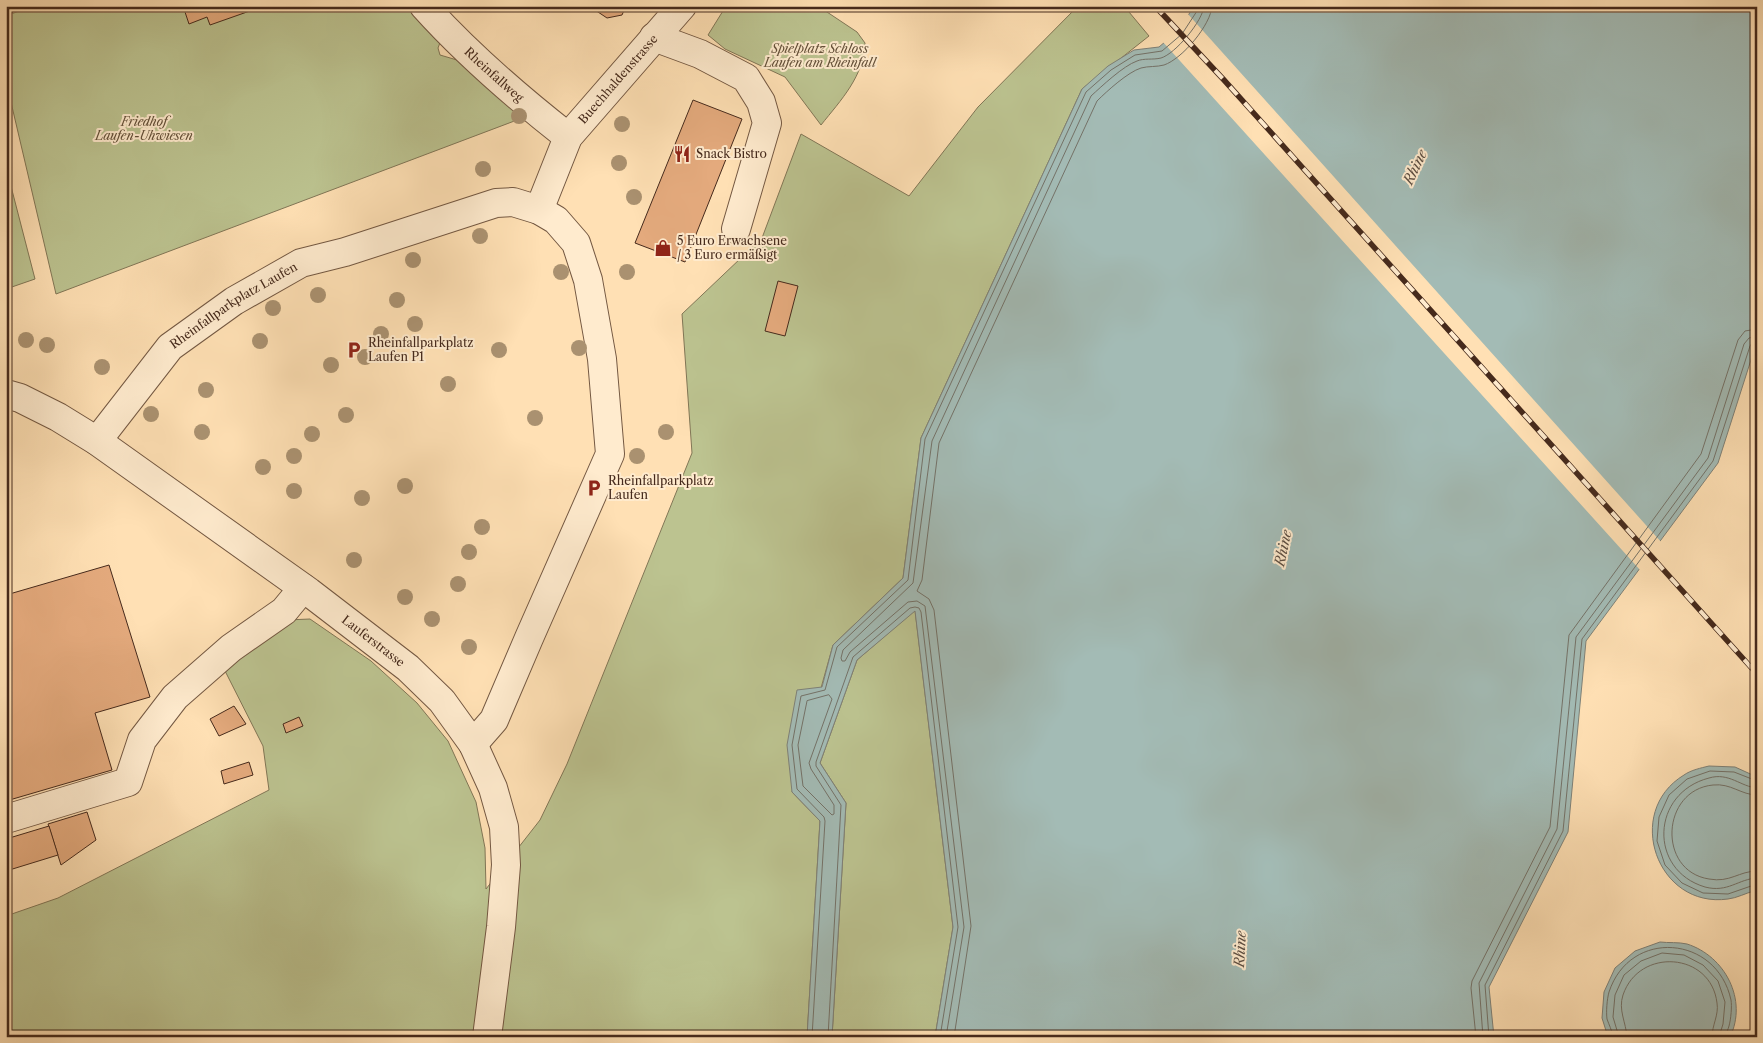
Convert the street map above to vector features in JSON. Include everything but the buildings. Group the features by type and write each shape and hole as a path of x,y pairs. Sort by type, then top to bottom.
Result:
{"street":[{"name":"Rheinfallweg","path":"424,6 451,36 514,95 568,137"},
{"path":"654,37 682,6"},
{"name":"Buechhaldenstrasse","path":"539,210 568,137 654,37 700,54 746,78 761,102 767,123 736,229"},
{"name":"Rheinfallparkplatz Laufen","path":"97,441 170,347 234,301 300,263 345,252 496,202 513,202 539,210 556,220 576,243 588,280 602,359 610,454 528,638 494,720 474,744"},
{"name":"Lauferstrasse","path":"6,394 20,398 58,417 97,441 303,588 408,668 442,701 474,744 493,788 504,826 506,865 501,927 487,1037"},
{"path":"6,820 128,782 142,740 175,697 231,648 284,611 303,588"}],"green space":[{"path":"6,6 28,6 6,15"},
{"name":"Friedhof Laufen-Uhwiesen","path":"32,6 412,6 441,40 438,48 440,55 457,60 525,117 56,294 6,81 6,16"},
{"name":"Spielplatz Schloss Laufen am Rheinfall","path":"726,6 818,6 857,32 865,43 861,66 850,87 821,125 785,77 725,49 708,35"},
{"path":"1078,6 1124,6 1149,36 1082,89 921,438 903,578 833,645 792,792 820,821 807,1037 6,1037 6,916 58,898 269,790 263,746 221,663 286,620 310,619 371,661 417,703 448,741 476,802 485,848 486,889 540,820 567,764 692,453 682,314 762,238 801,134 909,196 978,107"},
{"path":"6,167 35,279 6,289"},
{"path":"915,610 953,927 935,1037 832,1037 846,803 820,763 857,660"}],"water":[{"name":"Rhine","path":"1194,6 1757,6 1757,341 1718,463 1586,641 1568,832 1489,987 1494,1037 935,1037 953,927 915,611 857,660 820,763 846,803 832,1037 807,1037 820,821 792,792 787,745 797,690 822,687 833,645 903,578 921,438 1082,89 1108,66 1134,50 1159,47 1179,30"},
{"path":"1709,766 1735,767 1757,777 1757,888 1735,898 1703,898 1683,889 1667,874 1656,855 1652,833 1655,811 1665,791 1687,773"},
{"path":"1660,942 1687,944 1712,958 1722,969 1730,981 1736,1009 1735,1023 1730,1037 1608,1037 1602,1018 1604,992 1615,968 1635,951"}],"pier":[{"path":"1187,13 1662,543 1641,571 1162,41 1177,29"}],"railway":[{"path":"1155,6 1224,80 1757,674"}],"place":[{"name":"Snack Bistro","path":"682,154"},
{"name":"5 Euro Erwachsene / 3 Euro ermäßigt","path":"663,248"},
{"name":"Rheinfallparkplatz Laufen P1","path":"354,350"},
{"name":"Rheinfallparkplatz Laufen","path":"594,488"}]}
